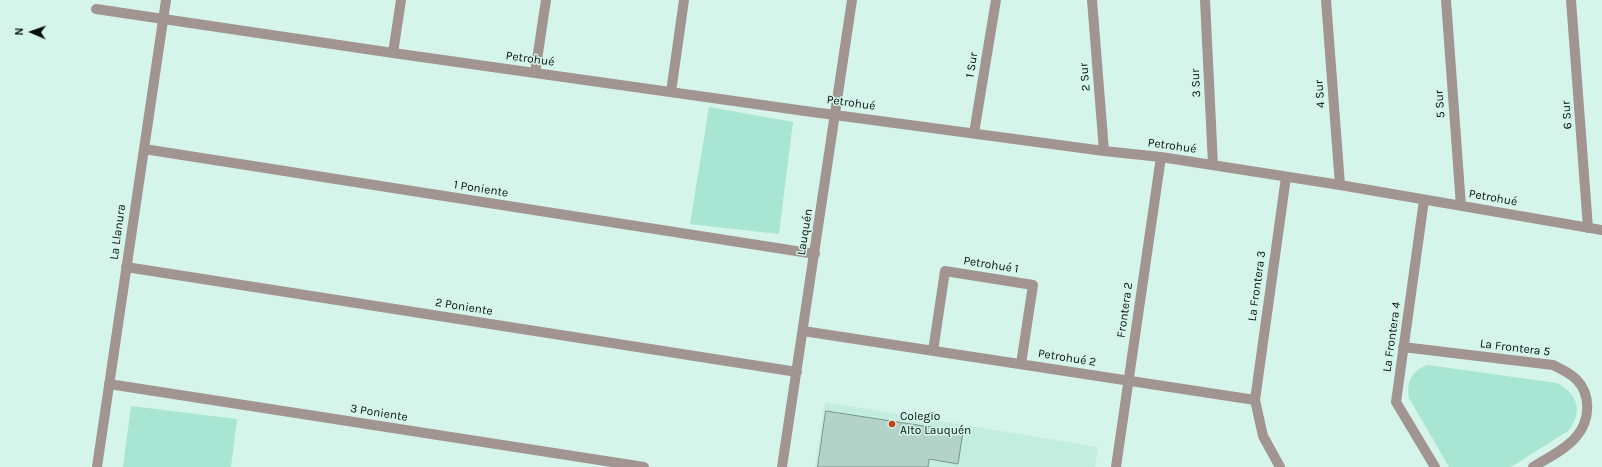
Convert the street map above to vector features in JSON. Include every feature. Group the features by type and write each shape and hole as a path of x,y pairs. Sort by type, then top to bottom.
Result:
{"street":[{"name":"La Llanura","path":"97,467 166,0"},
{"path":"393,53 401,0"},
{"path":"535,73 546,0"},
{"path":"670,92 684,0"},
{"name":"Lauquén","path":"782,467 852,0"},
{"name":"1 Sur","path":"974,133 996,0"},
{"name":"2 Sur","path":"1092,0 1104,151"},
{"name":"3 Sur","path":"1204,0 1213,165"},
{"name":"4 Sur","path":"1326,0 1340,185"},
{"name":"5 Sur","path":"1446,0 1461,206"},
{"name":"6 Sur","path":"1572,0 1588,228"},
{"name":"Petrohué","path":"96,9 670,92 1104,151 1161,157 1340,185 1602,230"},
{"name":"1 Poniente","path":"144,149 815,254"},
{"name":"Frontera 2","path":"1116,467 1161,157"},
{"name":"La Frontera 3","path":"1255,400 1286,177"},
{"name":"La Frontera 4","path":"1424,200 1396,402 1435,467"},
{"name":"2 Poniente","path":"126,268 797,372"},
{"name":"Petrohué 1","path":"933,350 945,271 1033,285 1021,364"},
{"name":"Petrohué 2","path":"803,331 1255,400"},
{"name":"La Frontera 5","path":"1403,347 1552,365 1565,371 1576,379 1585,391 1588,408 1584,425 1575,438 1560,451 1533,467"},
{"name":"3 Poniente","path":"109,384 644,467"},
{"path":"1255,400 1263,436 1280,467"}],"shaded area":[{"path":"709,107 793,122 779,234 690,224"},
{"path":"1428,365 1557,383 1574,398 1577,411 1576,417 1568,431 1511,467 1449,467 1409,398 1408,387 1411,377 1422,367"},
{"name":"Colegio Alto Lauquén","path":"825,402 1098,447 1095,467 815,467"},
{"path":"131,406 237,419 231,467 123,467"}],"building":[{"path":"826,411 963,432 958,464 929,459 928,467 818,467"}],"place":[{"name":"Colegio Alto Lauquén","path":"892,424"}]}
